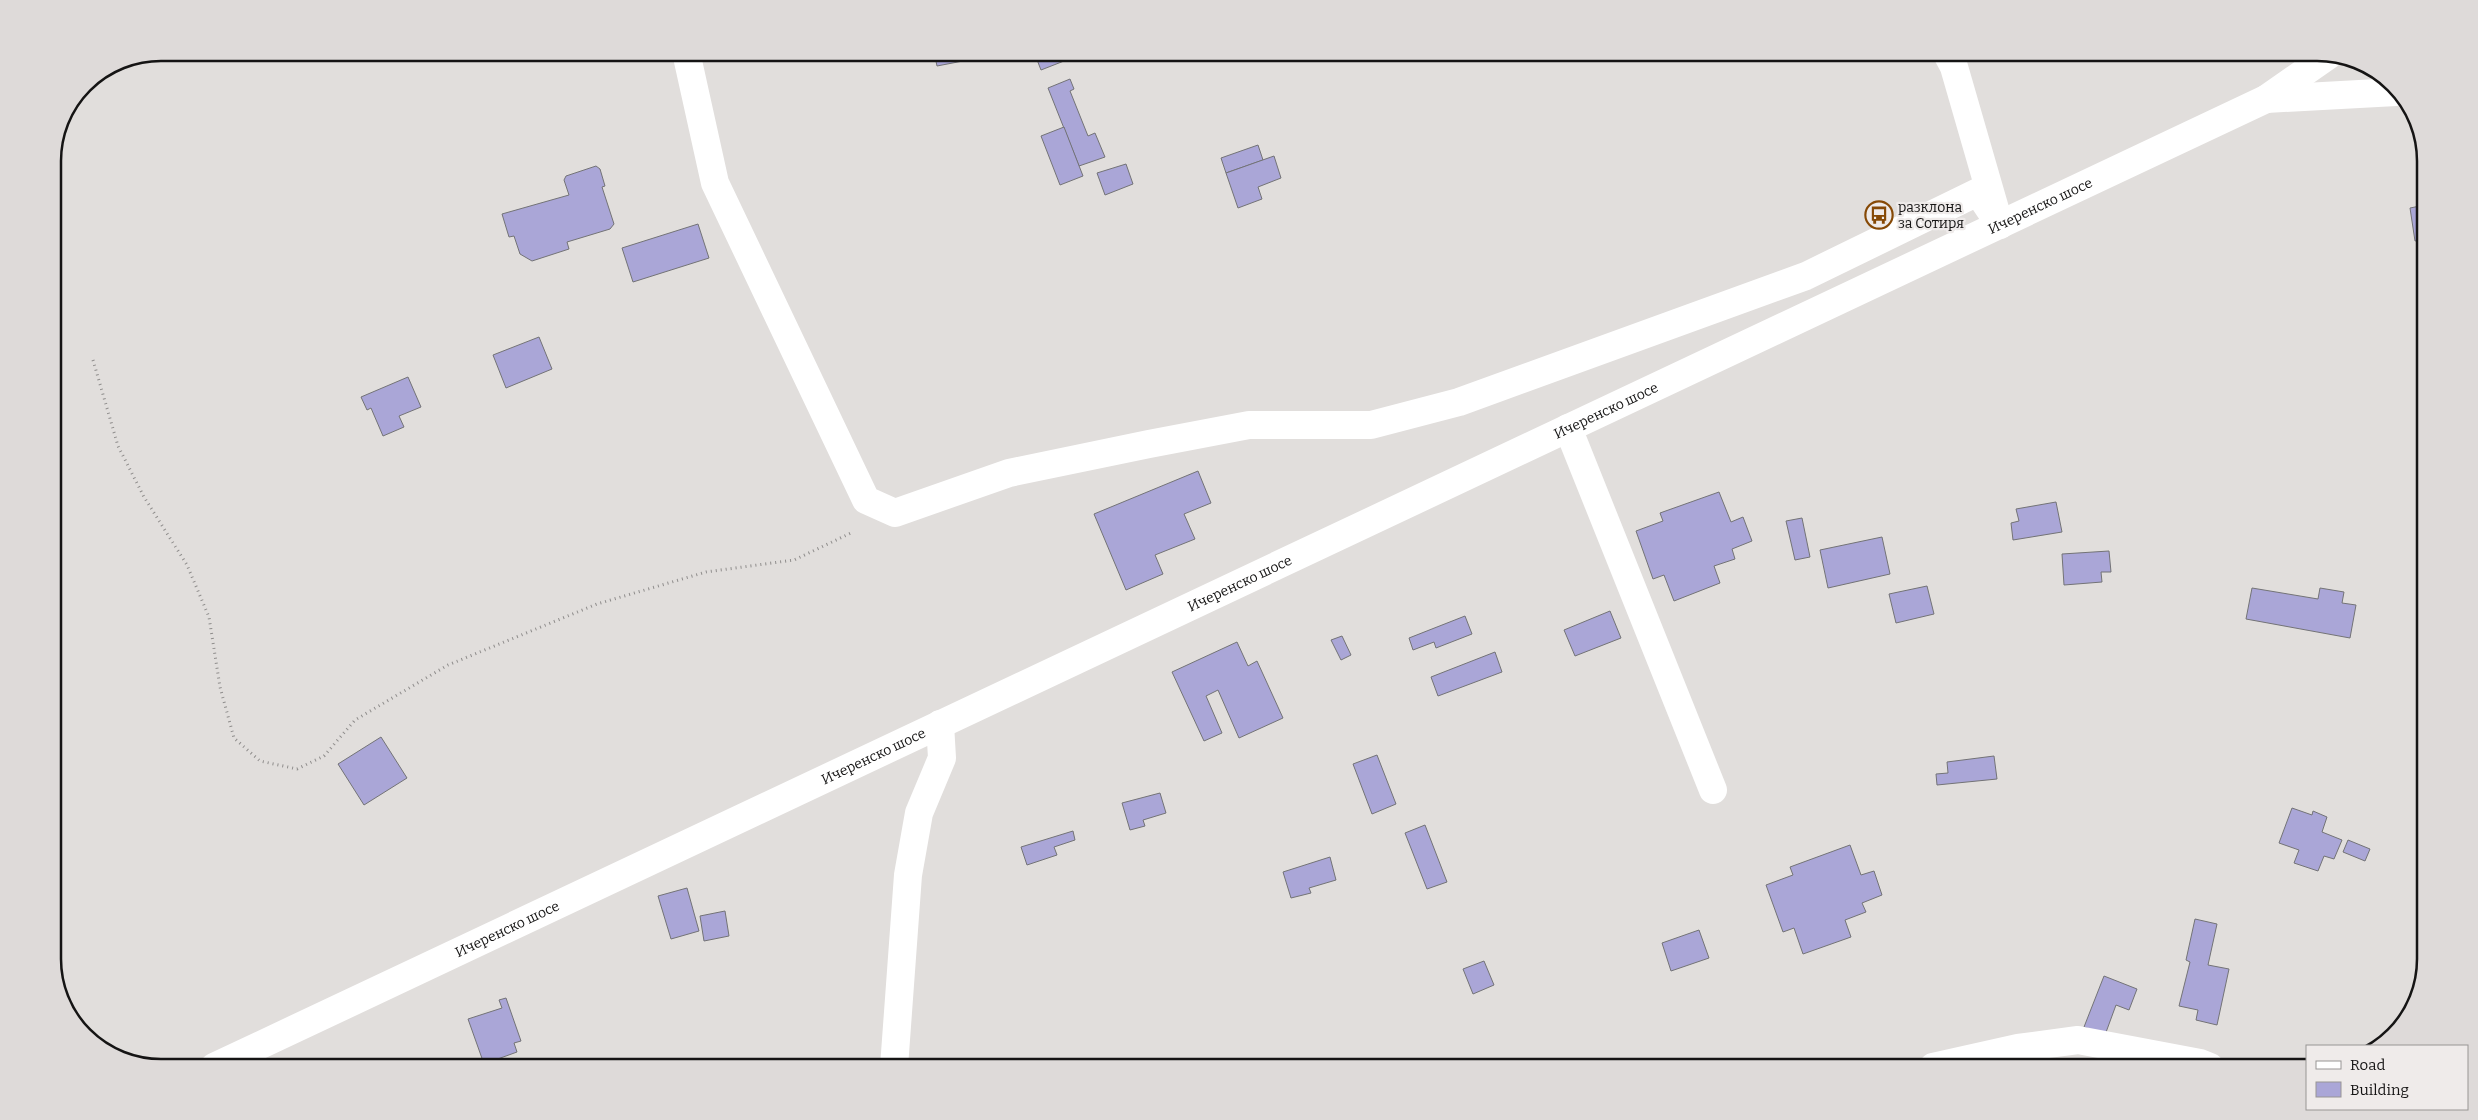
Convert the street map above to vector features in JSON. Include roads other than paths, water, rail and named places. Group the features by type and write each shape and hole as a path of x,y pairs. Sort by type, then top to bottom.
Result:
{"street":[{"path":"688,61 715,183 866,500 895,513 1009,473 1148,444 1249,425 1371,426 1459,402 1806,276 1921,218 1978,192 2000,225"},
{"path":"1951,61 2000,225"},
{"path":"2266,99 2320,61"},
{"path":"2266,99 2390,92"},
{"name":"Ичеренско шосе","path":"233,1059 2266,99"},
{"path":"1568,428 1713,790"},
{"path":"895,1059 908,875 919,813 942,758 940,724"},
{"path":"1971,1059 2018,1048 2078,1040 2179,1059"}],"place":[{"name":"разклона за Сотиря","path":"1879,215"}]}
